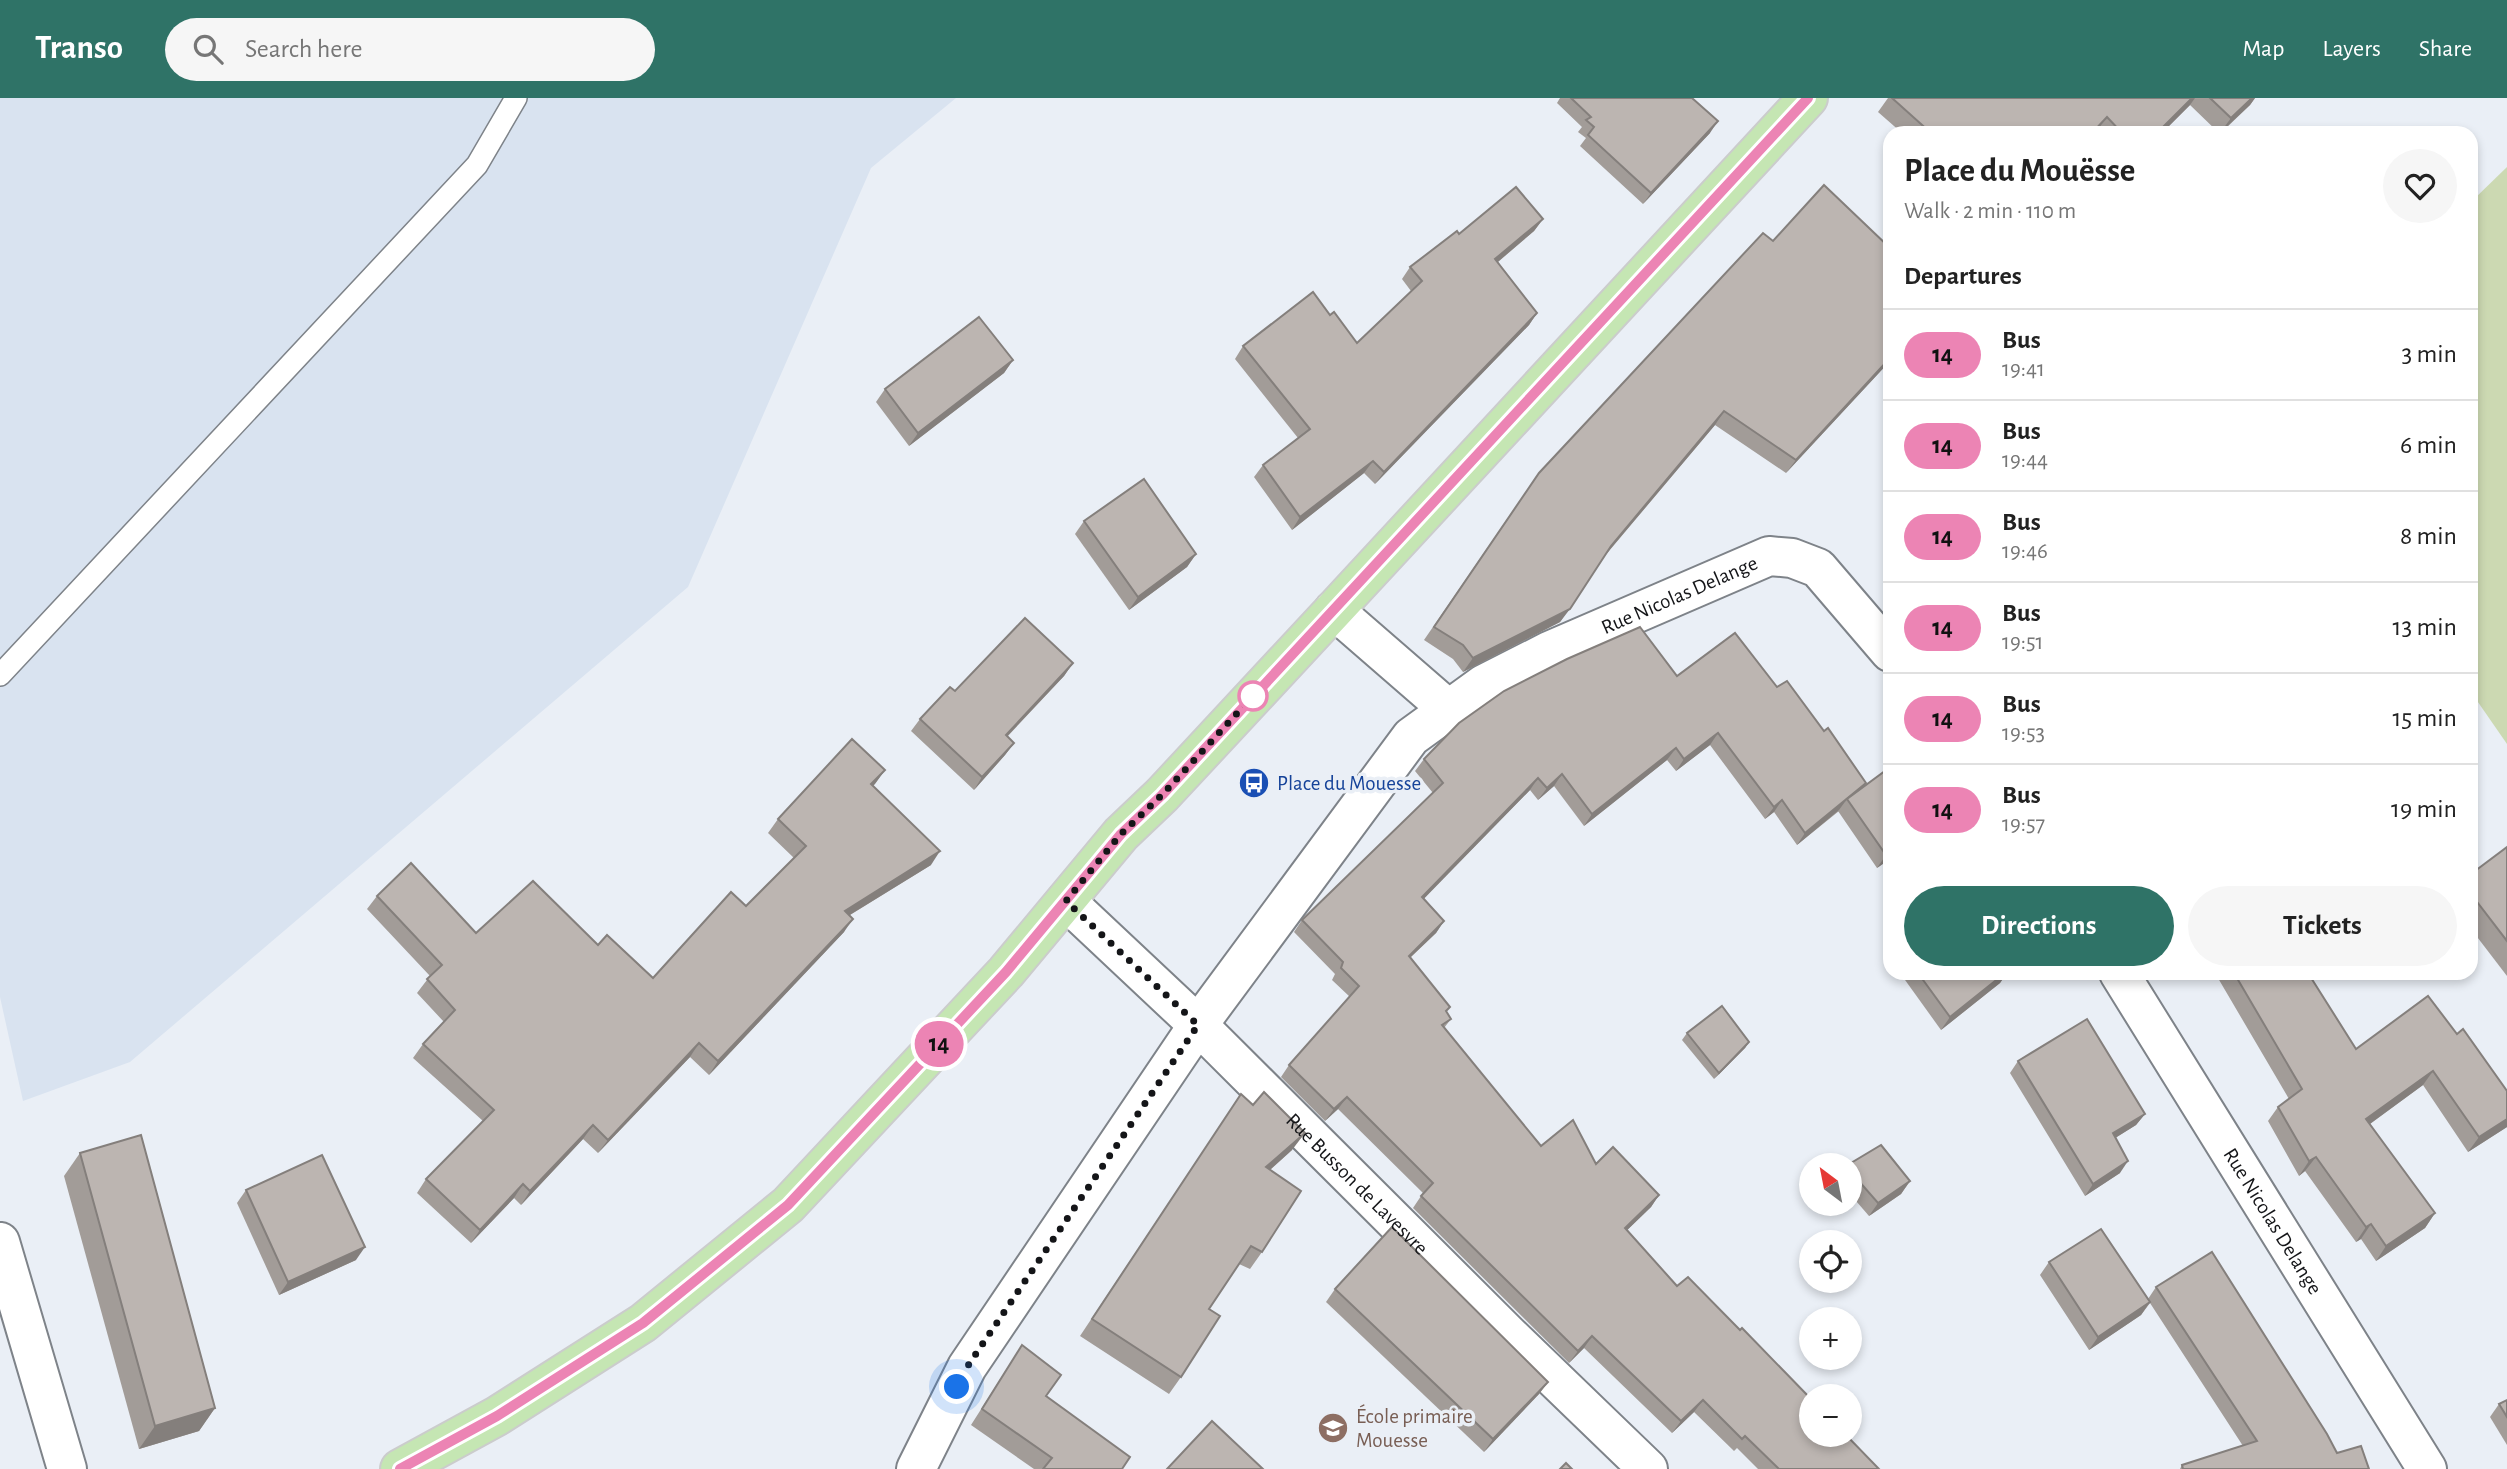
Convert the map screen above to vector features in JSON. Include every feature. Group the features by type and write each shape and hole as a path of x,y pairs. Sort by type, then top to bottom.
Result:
{"main road":[{"path":"421,1464 643,1323 788,1205 1006,972 1121,834 1162,795 1808,98"}],"street":[{"name":"Rue Nicolas Delange","path":"916,1469 967,1367 1198,1025 1411,737 1484,684 1549,651 1769,556 1792,558 1818,568 1883,644"},
{"path":"1334,610 1448,709"},
{"name":"Rue Busson de Lavesvre","path":"1066,901 1198,1025 1508,1334 1648,1469"},
{"name":"Rue Nicolas Delange","path":"2123,980 2427,1469"},
{"path":"0,1242 67,1469"}],"lane":[{"path":"0,675 477,165 516,98"}],"shaded area":[{"path":"0,98 956,98 871,168 688,587 130,1062 23,1101 0,997"}],"green space":[{"path":"2507,167 2507,744 2478,702 2478,195"}],"building":[{"path":"1571,98 1692,98 1718,121 1651,193 1588,135 1594,127 1586,120 1591,117"},
{"path":"1892,98 2192,98 2164,126 2115,126 2107,117 2099,126 1923,126"},
{"path":"2210,98 2252,98 2231,118"},
{"path":"1824,185 1883,241 1883,366 1796,460 1724,411 1611,546 1570,609 1473,658 1463,645 1434,627 1539,473 1763,233 1773,241"},
{"path":"1516,187 1543,219 1495,259 1537,313 1384,472 1373,461 1300,517 1263,465 1310,429 1243,346 1313,292 1330,315 1334,312 1357,343 1422,281 1410,267 1457,231 1459,234"},
{"path":"979,317 1013,360 918,433 885,389"},
{"path":"1144,479 1196,554 1138,597 1084,521"},
{"path":"1025,618 1073,663 1006,735 1014,743 982,777 920,719 950,687 955,691"},
{"path":"1640,627 1677,676 1735,633 1777,687 1787,681 1824,731 1828,728 1866,783 1805,833 1782,800 1774,807 1718,733 1684,759 1676,748 1592,814 1562,774 1547,788 1538,778 1422,897 1444,921 1409,956 1450,1007 1446,1011 1451,1019 1442,1025 1541,1146 1573,1120 1596,1164 1613,1147 1659,1195 1625,1228 1677,1286 1688,1277 1799,1387 1799,1447 1858,1447 1879,1469 1779,1469 1745,1436 1742,1439 1703,1400 1681,1421 1592,1336 1578,1351 1421,1196 1433,1183 1347,1097 1334,1109 1289,1065 1359,986 1341,968 1343,962 1302,920 1443,783 1424,759 1459,723 1504,691 1567,659"},
{"path":"852,739 885,770 871,784 940,851 845,911 853,919 718,1061 699,1043 608,1140 593,1125 530,1191 523,1184 480,1230 426,1179 494,1110 423,1044 455,1010 427,979 442,965 377,896 411,863 476,933 533,881 598,945 607,935 653,978 731,892 746,906 806,846 778,819"},
{"path":"1883,772 1883,851 1847,799"},
{"path":"2507,847 2507,941 2478,903 2478,869"},
{"path":"1923,980 1996,980 1950,1017"},
{"path":"2238,980 2312,980 2356,1049 2428,996 2457,1034 2463,1029 2507,1091 2507,1119 2479,1137 2433,1071 2366,1119 2435,1213 2386,1246 2371,1224 2366,1227 2316,1157 2309,1161 2278,1107 2302,1089"},
{"path":"1722,1006 1749,1042 1719,1073 1687,1033"},
{"path":"2087,1019 2145,1114 2113,1133 2128,1161 2093,1184 2018,1061"},
{"path":"1264,1092 1305,1133 1266,1167 1301,1191 1262,1252 1251,1246 1209,1309 1220,1316 1181,1377 1092,1319 1241,1094 1253,1105"},
{"path":"141,1135 215,1408 155,1426 80,1153"},
{"path":"1881,1145 1910,1181 1878,1203 1862,1185 1862,1156"},
{"path":"322,1155 365,1247 288,1282 246,1190"},
{"path":"1392,1227 1548,1382 1493,1439 1335,1289"},
{"path":"2101,1229 2150,1302 2098,1337 2049,1262"},
{"path":"2212,1252 2337,1453 2361,1446 2369,1469 2183,1469 2182,1465 2257,1441 2156,1287"},
{"path":"1022,1345 1061,1375 1046,1396 1130,1457 1122,1469 1043,1469 1052,1458 982,1409"},
{"path":"2507,1400 2507,1417 2499,1404"},
{"path":"1212,1421 1263,1469 1167,1469"},
{"path":"1566,1463 1572,1469 1560,1469"}],"bus line":[{"name":"14","path":"400,1469 497,1416 643,1323 788,1205 1006,972 1121,834 1162,795 1808,98"}],"place":[{"name":"Place du Mouesse","path":"1254,783"},
{"name":"École primaire Mouesse","path":"1333,1428"}],"route":[{"path":"957,1387 967,1367 1198,1025 1066,901 1121,834 1162,795 1253,696"}]}
